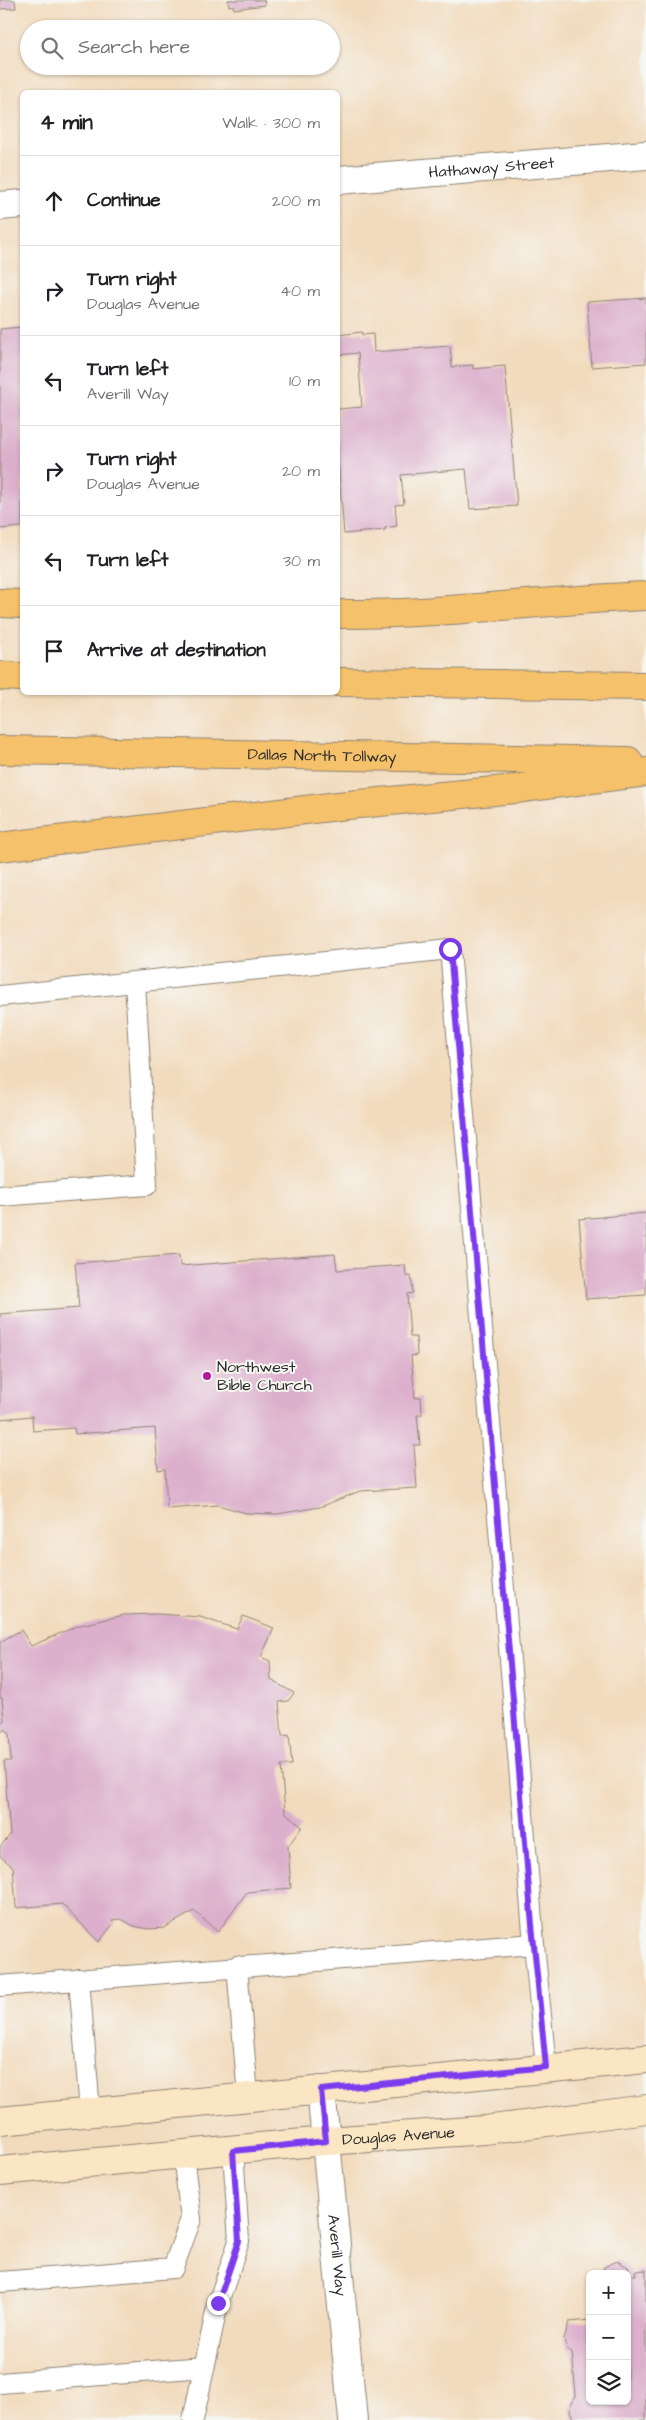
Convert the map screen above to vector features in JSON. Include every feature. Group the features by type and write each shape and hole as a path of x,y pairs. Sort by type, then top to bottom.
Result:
{"highway":[{"path":"340,614 451,610 574,599 646,596"},
{"path":"0,603 20,604"},
{"path":"0,676 20,677"},
{"path":"340,682 646,686"},
{"name":"Dallas North Tollway","path":"0,750 646,761"},
{"path":"0,847 338,806 515,789 646,772"}],"street":[{"name":"Hathaway Street","path":"340,180 646,155"},
{"path":"0,206 20,204"},
{"path":"0,2120 646,2059"},
{"name":"Averill Way","path":"321,2090 353,2420"},
{"name":"Douglas Avenue","path":"0,2171 326,2141 484,2130 646,2109"}],"lane":[{"path":"0,996 450,949 546,2067"},
{"path":"0,1196 147,1185 135,982"},
{"path":"0,1986 534,1944"},
{"path":"237,1966 248,2096"},
{"path":"79,1979 90,2111"},
{"path":"193,2420 218,2303 239,2241 233,2151"},
{"path":"0,2282 173,2268 191,2220 183,2155"},
{"path":"0,2383 204,2366"}],"building":[{"path":"0,0 15,0 16,8 0,9"},
{"path":"228,0 264,0 265,5 234,9 233,5 229,6"},
{"path":"646,298 646,363 592,367 587,302"},
{"path":"20,327 20,527 0,529 0,329"},
{"path":"362,332 362,335 373,334 374,352 450,346 452,367 473,365 473,369 505,366 517,506 470,509 466,469 401,475 404,504 395,505 397,526 385,528 385,530 344,534 340,483 340,409 362,407 358,353 340,355 340,335"},
{"path":"646,1213 646,1295 586,1299 579,1219"},
{"name":"Northwest Bible Church","path":"335,1254 337,1270 405,1265 406,1276 411,1276 413,1293 407,1294 410,1337 416,1337 417,1355 411,1356 415,1398 421,1397 422,1415 417,1415 420,1445 414,1445 417,1488 360,1491 320,1507 277,1514 246,1513 218,1505 167,1509 165,1469 158,1470 155,1428 75,1434 74,1428 33,1431 32,1416 0,1419 0,1314 79,1308 75,1263 179,1255 180,1266"},
{"path":"158,1614 200,1617 237,1629 243,1616 274,1628 261,1657 270,1661 271,1680 294,1693 288,1701 279,1702 282,1736 289,1735 292,1765 281,1765 285,1812 302,1827 288,1846 291,1888 247,1892 218,1932 194,1911 164,1928 149,1929 134,1926 121,1919 112,1920 114,1923 99,1942 62,1904 16,1908 13,1867 0,1856 0,1847 10,1835 4,1761 11,1761 9,1734 4,1729 0,1734 0,1724 4,1720 2,1698 0,1698 0,1642 21,1630 31,1646 77,1626 124,1615"},
{"path":"617,2261 628,2267 630,2270 603,2270 604,2267"},
{"path":"646,2270 646,2420 574,2420 570,2411 571,2403 576,2396 572,2352 567,2349 564,2340 569,2322 586,2320 586,2405 631,2405 631,2273 636,2275 635,2271"}],"place":[{"name":"Northwest Bible Church","path":"207,1376"}],"route":[{"path":"218,2303 239,2241 239,2217 233,2151 326,2141 321,2090 546,2067 531,1914 450,949"}]}
